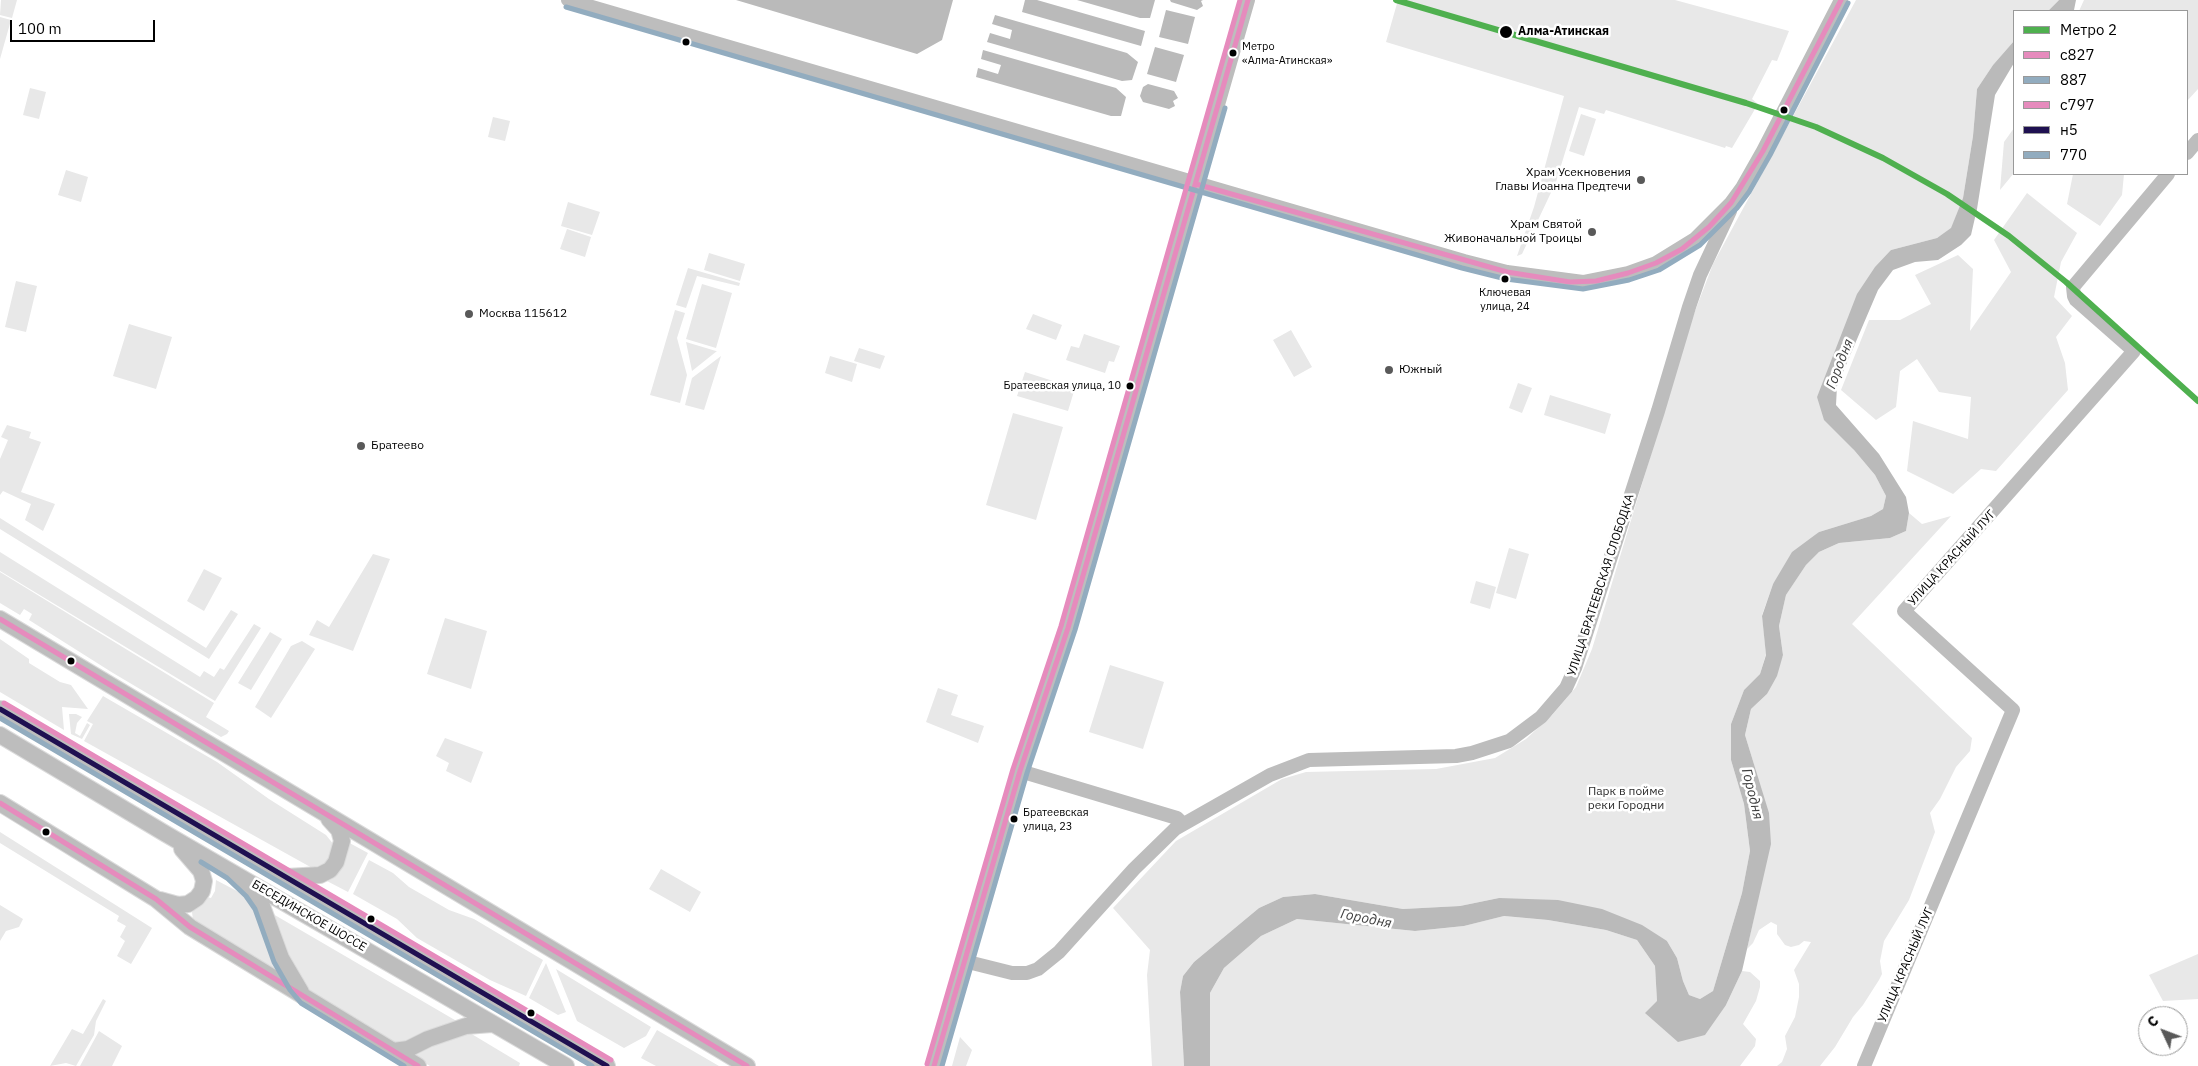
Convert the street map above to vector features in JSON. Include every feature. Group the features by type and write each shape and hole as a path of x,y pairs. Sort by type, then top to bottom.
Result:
{"main road":[{"path":"0,618 747,1066"},
{"name":"БЕСЕДИНСКОЕ ШОССЕ","path":"0,709 607,1066"},
{"name":"БЕСЕДИНСКОЕ ШОССЕ","path":"0,735 166,834 566,1066"},
{"path":"0,803 156,899 190,927 418,1066"},
{"path":"287,877 320,875 330,870 336,862 342,841 339,830 324,813"},
{"path":"156,899 178,905 188,904 197,898 202,891 204,881 197,864 166,834"},
{"path":"232,872 252,891 262,906 281,958 296,986 306,998"},
{"path":"393,1051 408,1049 458,1028 492,1024"}],"street":[{"path":"568,0 1196,184 1507,272 1576,282 1596,281 1628,274 1656,263 1682,249 1709,227 1742,188 1841,0"},
{"path":"934,1066 1020,771 1068,628 1248,0"},
{"path":"2188,152 2198,140"},
{"name":"УЛИЦА КРАСНЫЙ ЛУГ","path":"1864,1066 2013,710 1904,611 2134,351 2076,300 2072,291 2073,287 2167,175"},
{"name":"УЛИЦА БРАТЕЕВСКАЯ СЛОБОДКА","path":"964,961 1012,973 1027,973 1038,969 1059,952 1158,844 1182,824 1270,775 1309,760 1456,756 1509,741 1524,731 1555,703 1566,688 1575,668 1697,283 1717,237 1742,188"},
{"path":"1020,771 1177,818 1182,824"}],"green space":[{"path":"1,0 17,0 12,18 0,15"},
{"path":"1398,0 1675,0 1789,31 1777,61 1772,60 1752,99 1758,104 1732,148 1726,146 1725,148 1606,110 1604,114 1579,107 1556,182 1522,254 1517,256 1534,207 1564,96 1386,42"},
{"name":"Парк в пойме реки Городни","path":"1856,0 2059,0 2049,10 2013,10 2013,42 1993,65 1977,89 1973,136 1963,198 1951,229 1937,238 1891,250 1817,397 1854,450 1875,475 1886,496 1883,509 1871,516 1819,532 1773,584 1762,615 1766,654 1760,674 1744,690 1731,724 1731,760 1744,804 1750,851 1742,893 1713,991 1700,999 1689,995 1677,958 1667,941 1499,898 1460,906 1403,909 1315,894 1283,897 1259,908 1194,962 1183,976 1180,992 1184,1066 1152,1066 1147,975 1150,950 1113,908 1176,841 1282,779 1306,772 1436,769 1495,758 1526,739 1552,715 1576,687 1592,649 1692,319 1713,264"},
{"path":"2084,0 2198,0 2198,89 2188,100 2188,10 2079,10"},
{"path":"0,17 11,20 0,59"},
{"path":"30,88 46,92 39,119 23,115"},
{"path":"1581,114 1596,119 1584,156 1569,151"},
{"path":"493,117 510,121 505,141 488,137"},
{"path":"2013,129 2013,174 2000,190 2004,142"},
{"path":"66,170 88,177 81,202 58,195"},
{"path":"2073,175 2124,175 2122,195 2100,226 2067,204"},
{"path":"2027,193 2077,233 2061,262 2054,297 2072,316 2056,337 2065,363 2068,390 1996,471 1981,469 1953,494 1907,471 1913,421 1968,439 1971,397 1939,392 1917,359 1900,371 1896,407 1876,420 1841,390 1869,320 1900,320 1931,304 1915,275 1958,255 1973,269 1970,331 2011,272 1994,240"},
{"path":"568,202 600,212 592,235 561,226"},
{"path":"567,229 591,237 585,257 560,249"},
{"path":"709,253 745,264 740,281 704,270"},
{"path":"688,268 740,283 739,286 697,276 686,308 676,305"},
{"path":"16,281 37,286 26,332 5,327"},
{"path":"702,284 732,293 716,348 686,339"},
{"path":"675,310 685,313 677,338 687,375 680,403 650,395"},
{"path":"1033,314 1062,325 1056,340 1026,329"},
{"path":"129,324 172,337 156,389 113,376"},
{"path":"1291,330 1312,367 1294,377 1273,340"},
{"path":"1084,334 1120,346 1114,362 1109,361 1105,373 1066,360 1071,346 1079,348"},
{"path":"686,342 716,351 717,351 692,371"},
{"path":"859,348 885,356 880,369 854,361"},
{"path":"721,356 704,410 685,405 692,378"},
{"path":"830,356 857,364 852,382 825,373"},
{"path":"1025,372 1075,388 1068,411 1017,396"},
{"path":"1518,383 1532,388 1522,413 1509,408"},
{"path":"1550,395 1611,414 1605,434 1544,415"},
{"path":"1013,413 1063,427 1036,520 986,505"},
{"path":"7,425 31,432 29,438 41,442 21,492 55,504 43,531 25,520 31,504 3,491 0,495 0,459 8,440 1,437"},
{"path":"1909,513 1922,524 1951,516 1852,624 1972,738 1970,751 1956,767 1940,799 1930,813 1935,832 1909,900 1884,941 1880,961 1882,974 1879,980 1835,1047 1820,1066 1777,1066 1782,1062 1787,1049 1785,1036 1795,1017 1799,997 1799,984 1794,970 1811,942 1804,941 1799,945 1791,947 1785,945 1777,934 1777,925 1771,922 1759,930 1753,943 1747,949 1758,899 1756,771 1745,735 1751,709 1767,694 1783,655 1779,626 1786,595 1806,565 1819,552 1839,543 1890,538 1906,531"},
{"path":"0,518 206,648 231,610 238,614 209,659 0,529"},
{"path":"1509,548 1529,554 1516,599 1496,593"},
{"path":"0,552 200,677 204,671 214,677 220,668 224,670 254,624 261,628 215,701 0,571"},
{"path":"373,554 390,559 353,651 309,635 317,620 329,627"},
{"path":"204,569 222,578 204,611 187,601"},
{"path":"0,572 214,703 206,717 229,731 227,734 221,737 113,673 29,620 32,614 24,609 20,615 0,603"},
{"path":"1476,581 1496,587 1490,609 1470,603"},
{"path":"445,618 487,631 471,689 427,674"},
{"path":"270,632 282,639 251,690 238,683"},
{"path":"0,639 29,659 29,663 60,682 71,685 88,709 62,707 64,730 0,692"},
{"path":"302,641 315,649 271,718 255,707 291,646"},
{"path":"1110,665 1164,682 1143,749 1089,732"},
{"path":"938,688 958,695 951,715 984,726 978,743 926,722"},
{"path":"103,696 217,762 269,799 326,835 334,845 330,863 314,869 84,741 93,724 87,721"},
{"path":"69,714 76,714 82,717 77,723 75,733 80,736 87,723 90,725 82,739 71,734"},
{"path":"445,738 483,752 471,783 446,771 449,763 436,756"},
{"path":"0,832 152,928 131,964 117,956 125,941 120,937 126,926 117,921 119,916 0,843"},
{"path":"344,840 368,853 348,892 325,880 332,878 338,872"},
{"path":"369,860 393,873 409,887 449,910 474,919 543,960 526,996 490,980 417,938 397,919 353,894"},
{"path":"661,869 701,892 690,912 649,889"},
{"path":"216,880 252,899 276,970 274,972 193,920 192,912 207,897 211,898 215,891"},
{"path":"0,905 23,919 19,927 6,931 0,941"},
{"path":"273,914 460,1023 397,1045 392,1043 297,983"},
{"path":"1504,916 1548,920 1606,930 1637,940 1655,966 1657,1001 1726,1005 1742,971 1750,972 1760,981 1760,987 1756,1001 1743,1024 1756,1039 1755,1046 1740,1066 1210,1066 1210,993 1224,968 1261,936 1297,919 1415,931 1464,926"},
{"path":"2198,954 2198,999 2163,1001 2149,975"},
{"path":"546,963 566,1012 558,1015 529,998"},
{"path":"556,969 651,1027 646,1036 624,1048 577,1021"},
{"path":"103,999 106,1001 96,1021 94,1035 76,1066 66,1063 50,1066 72,1029 83,1034"},
{"path":"465,1030 520,1063 519,1066 430,1066 411,1055"},
{"path":"657,1030 719,1066 656,1066 641,1058"},
{"path":"99,1031 122,1046 112,1066 80,1066"},
{"path":"960,1037 972,1050 966,1066 952,1066"}],"water":[{"path":"736,0 953,0 942,40 917,54"},
{"path":"1025,0 1037,0 1145,31 1141,46 1022,12"},
{"path":"1077,0 1155,0 1150,18 1140,18"},
{"path":"1170,0 1203,0 1201,1 1203,6 1197,10 1171,2"},
{"path":"2059,0 2076,0 2074,10 2049,10"},
{"path":"1166,10 1195,17 1188,44 1159,37"},
{"path":"995,15 1127,53 1138,62 1132,80 1122,81 987,42 990,33 1010,39 1012,30 992,24"},
{"name":"Городня","path":"2013,42 2013,65 1995,95 1977,209 1971,235 1961,245 1938,260 1915,262 1893,270 1878,290 1837,386 1836,405 1879,454 1906,497 1909,513 1906,531 1890,538 1839,543 1819,552 1806,565 1786,595 1779,626 1783,655 1777,676 1767,694 1751,709 1745,735 1769,813 1771,844 1742,971 1726,1005 1705,1035 1678,1042 1645,1013 1657,1001 1655,966 1637,940 1606,930 1548,920 1504,916 1464,926 1415,931 1297,919 1261,936 1224,968 1210,993 1210,1066 1184,1066 1180,992 1183,976 1194,962 1259,908 1283,897 1315,894 1403,909 1460,906 1499,898 1558,900 1602,909 1642,925 1667,941 1677,958 1689,995 1700,999 1713,991 1742,893 1750,851 1744,804 1731,760 1731,724 1744,690 1760,674 1766,655 1762,616 1773,584 1792,552 1819,532 1871,516 1883,509 1886,496 1875,475 1854,450 1824,420 1817,397 1857,294 1875,267 1891,250 1937,238 1951,228 1963,198 1973,136 1977,89 1993,65"},
{"path":"1155,47 1184,55 1176,82 1147,74"},
{"path":"983,50 1116,88 1126,97 1121,116 1111,116 976,77 978,68 998,74 1001,65 981,59"},
{"path":"1148,84 1174,91 1178,98 1173,101 1175,106 1169,109 1143,102 1140,96 1143,87"}],"metro line":[{"name":"2","path":"1396,0 1746,103 1816,127 1883,158 1947,194 2009,236 2066,282 2198,401"}],"transit line":[{"name":"с797","path":"927,1064 1013,769 1061,626 1240,0"},
{"name":"с827","path":"934,1066 1020,771 1068,628 1248,0"},
{"name":"с827","path":"1196,184 1507,272 1570,282 1596,281 1628,273 1656,263 1682,249 1709,227 1731,203 1763,151 1841,0"},
{"name":"887","path":"566,7 1462,268 1506,279 1583,289 1629,280 1659,270 1700,245 1737,208 1749,192 1770,155 1848,3"},
{"name":"887","path":"942,1066 1027,773 1075,630 1225,108"},
{"name":"с827","path":"0,619 747,1066"},
{"name":"с797","path":"4,703 611,1060"},
{"name":"н5","path":"0,709 607,1066"},
{"name":"770","path":"0,718 592,1066"},
{"name":"с827","path":"0,803 156,899 190,927 418,1066"},
{"name":"770","path":"201,862 227,878 246,896 255,909 274,962 290,990 301,1003 404,1066"}],"place":[{"name":"Алма-Атинская","path":"1506,32"},
{"name":"Метро «Алма-Атинская»","path":"1233,53"},
{"name":"Храм Усекновения Главы Иоанна Предтечи","path":"1641,180"},
{"name":"Храм Святой Живоначальной Троицы","path":"1592,232"},
{"name":"Ключевая улица, 24","path":"1505,279"},
{"name":"Москва 115612","path":"469,314"},
{"name":"Южный","path":"1389,370"},
{"name":"Братеевская улица, 10","path":"1130,386"},
{"name":"Братеево","path":"361,446"},
{"name":"Братеевская улица, 23","path":"1014,819"}]}
